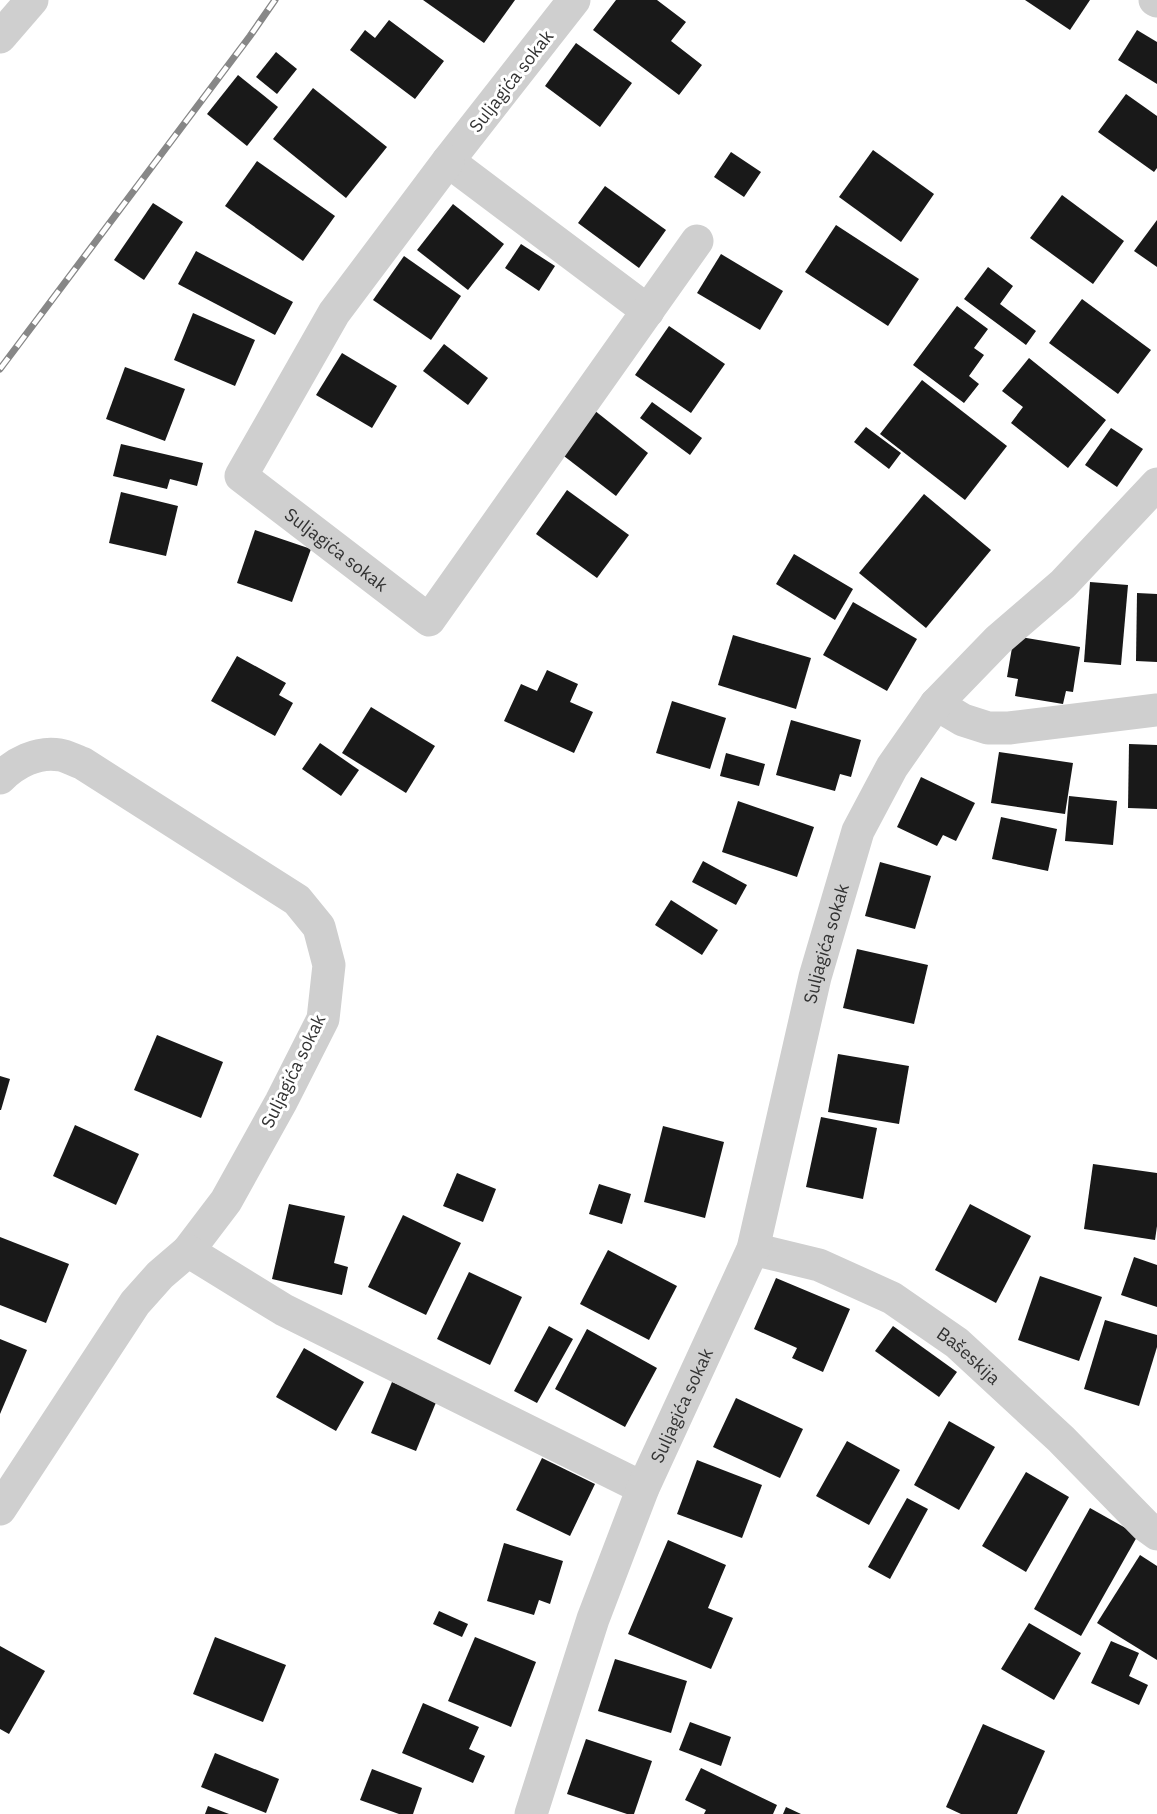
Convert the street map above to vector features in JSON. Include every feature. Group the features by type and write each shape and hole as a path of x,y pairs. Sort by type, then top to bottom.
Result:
{"street":[{"path":"0,37 32,0"},
{"name":"Suljagića sokak","path":"574,0 448,161 334,313 241,476 429,620 697,241"},
{"path":"448,161 648,310"},
{"name":"Suljagića sokak","path":"531,1814 592,1619 643,1488 753,1250 815,977 858,831 892,767 936,704 998,640 1064,584 1157,484"},
{"path":"936,704 963,720 988,728 1009,728 1157,710"},
{"name":"Suljagića sokak","path":"0,778 9,769 28,759 44,755 61,755 82,763 297,900 319,927 329,965 322,1019 281,1102 226,1201 188,1251 160,1275 135,1303 0,1509"},
{"name":"Bašeskija","path":"753,1250 819,1265 892,1298 957,1343 1153,1522"},
{"path":"188,1251 284,1310 643,1488"}],"building":[{"path":"423,0 515,0 484,43"},
{"path":"616,0 657,0 686,22 671,41 702,65 679,95 593,30"},
{"path":"1025,0 1090,0 1070,30"},
{"path":"389,20 444,61 415,99 350,50 365,30 375,38"},
{"path":"1137,30 1157,42 1157,84 1118,60"},
{"path":"576,43 632,83 600,127 545,86"},
{"path":"276,52 297,69 277,94 256,77"},
{"path":"238,75 278,107 247,146 207,114"},
{"path":"313,88 387,147 346,198 273,139"},
{"path":"1126,94 1157,116 1157,168 1154,172 1098,132"},
{"path":"873,150 934,194 901,242 839,197"},
{"path":"731,152 761,172 744,197 714,177"},
{"path":"257,161 335,216 303,261 225,206"},
{"path":"605,186 666,230 639,268 578,223"},
{"path":"1062,195 1124,241 1093,284 1030,238"},
{"path":"153,203 183,222 144,280 114,260"},
{"path":"453,204 504,244 468,290 417,250"},
{"path":"1157,220 1157,267 1134,251"},
{"path":"836,225 919,279 888,326 805,272"},
{"path":"521,244 555,266 539,291 505,268"},
{"path":"196,251 293,302 275,335 178,284"},
{"path":"721,254 783,291 760,330 697,293"},
{"path":"404,256 461,296 431,340 373,300"},
{"path":"988,267 1013,286 1000,304 1036,331 1026,345 964,299"},
{"path":"1082,299 1151,350 1118,394 1049,343"},
{"path":"957,306 988,329 974,348 984,355 969,376 979,384 964,403 913,365"},
{"path":"193,313 255,340 235,386 174,360"},
{"path":"669,326 725,364 691,413 635,375"},
{"path":"444,344 488,378 468,405 423,371"},
{"path":"342,353 397,386 372,428 316,395"},
{"path":"1029,358 1106,420 1068,468 1011,423 1023,407 1002,391"},
{"path":"125,367 185,389 165,441 106,419"},
{"path":"922,380 1007,446 965,500 880,434"},
{"path":"652,402 702,438 690,455 640,418"},
{"path":"594,410 648,453 616,496 560,453"},
{"path":"866,427 901,453 889,469 854,442"},
{"path":"1111,428 1143,449 1117,487 1085,465"},
{"path":"121,444 203,463 197,486 170,479 167,489 113,476"},
{"path":"567,490 629,535 597,578 536,534"},
{"path":"121,492 178,506 166,556 109,543"},
{"path":"924,494 991,550 926,628 859,573"},
{"path":"255,530 311,549 292,602 237,583"},
{"path":"794,554 853,589 835,620 776,584"},
{"path":"1090,582 1128,585 1121,665 1084,662"},
{"path":"1137,593 1157,594 1157,662 1136,661"},
{"path":"853,602 917,639 887,691 823,655"},
{"path":"733,635 811,658 796,709 718,685"},
{"path":"1014,636 1080,647 1073,692 1066,691 1063,704 1015,696 1018,679 1007,677"},
{"path":"237,656 286,683 279,695 293,703 275,736 211,701"},
{"path":"547,670 578,684 570,702 593,712 574,753 504,721 521,684 537,691"},
{"path":"672,701 726,718 710,769 656,753"},
{"path":"371,707 435,746 406,793 342,753"},
{"path":"791,720 861,740 851,777 840,774 835,791 776,775"},
{"path":"320,743 359,770 341,796 302,769"},
{"path":"1129,744 1157,745 1157,809 1128,808"},
{"path":"999,752 1073,763 1065,814 991,803"},
{"path":"726,753 765,764 759,786 720,776"},
{"path":"921,777 975,803 956,841 943,835 937,846 897,827"},
{"path":"1069,796 1117,801 1113,845 1065,841"},
{"path":"738,801 814,827 797,877 722,852"},
{"path":"1001,817 1057,829 1048,871 992,859"},
{"path":"703,861 747,885 736,905 692,882"},
{"path":"880,862 931,876 915,929 865,916"},
{"path":"671,900 718,930 702,955 655,925"},
{"path":"857,949 928,965 914,1024 843,1008"},
{"path":"157,1035 223,1062 201,1118 134,1090"},
{"path":"838,1054 909,1066 899,1124 828,1112"},
{"path":"0,1076 10,1079 1,1110 0,1110"},
{"path":"821,1117 877,1128 863,1199 806,1187"},
{"path":"75,1125 139,1154 116,1205 53,1176"},
{"path":"663,1126 724,1142 705,1218 644,1202"},
{"path":"1093,1164 1157,1173 1155,1240 1084,1229"},
{"path":"457,1173 496,1189 483,1222 443,1206"},
{"path":"599,1184 631,1194 622,1224 589,1214"},
{"path":"289,1204 345,1216 334,1263 348,1267 342,1295 272,1279"},
{"path":"970,1204 1031,1236 996,1303 935,1270"},
{"path":"403,1215 461,1243 426,1315 368,1287"},
{"path":"0,1237 69,1264 46,1323 0,1305"},
{"path":"608,1250 677,1286 649,1340 580,1304"},
{"path":"1134,1257 1157,1265 1157,1307 1121,1295"},
{"path":"469,1272 522,1297 490,1365 437,1339"},
{"path":"1040,1276 1102,1297 1079,1361 1018,1340"},
{"path":"776,1278 850,1309 823,1372 792,1358 797,1348 754,1329"},
{"path":"1105,1320 1157,1335 1157,1347 1139,1406 1084,1389"},
{"path":"549,1326 573,1339 537,1403 514,1391"},
{"path":"893,1326 957,1372 939,1397 875,1351"},
{"path":"587,1329 657,1368 625,1427 555,1389"},
{"path":"0,1339 27,1350 0,1414"},
{"path":"304,1348 364,1382 336,1431 276,1397"},
{"path":"392,1382 437,1400 416,1451 371,1433"},
{"path":"736,1398 803,1429 780,1478 713,1447"},
{"path":"949,1421 995,1447 959,1510 914,1485"},
{"path":"847,1441 900,1470 869,1525 816,1496"},
{"path":"542,1458 595,1484 570,1536 516,1510"},
{"path":"697,1460 762,1485 742,1538 677,1514"},
{"path":"1026,1472 1069,1497 1026,1572 982,1546"},
{"path":"907,1498 928,1509 890,1579 868,1567"},
{"path":"1090,1508 1138,1535 1081,1636 1034,1609"},
{"path":"668,1540 726,1565 708,1608 733,1618 711,1669 628,1634"},
{"path":"504,1543 563,1561 550,1604 539,1600 534,1615 487,1601"},
{"path":"1140,1555 1157,1566 1157,1660 1097,1623"},
{"path":"439,1611 468,1624 462,1637 433,1624"},
{"path":"1029,1623 1081,1653 1054,1700 1001,1669"},
{"path":"215,1637 286,1665 263,1722 193,1694"},
{"path":"475,1637 536,1662 511,1727 448,1701"},
{"path":"1111,1641 1139,1653 1129,1676 1148,1685 1139,1705 1091,1683"},
{"path":"0,1646 45,1671 9,1734 0,1729"},
{"path":"615,1659 687,1681 671,1733 598,1711"},
{"path":"423,1703 479,1727 469,1749 485,1756 473,1783 402,1753"},
{"path":"690,1722 731,1737 721,1766 679,1750"},
{"path":"983,1724 1045,1751 1017,1814 961,1814 946,1807"},
{"path":"586,1739 652,1761 634,1814 627,1814 567,1794"},
{"path":"215,1753 279,1779 266,1813 201,1787"},
{"path":"701,1768 777,1805 773,1814 704,1814 706,1810 685,1800"},
{"path":"372,1769 422,1788 413,1814 399,1814 360,1800"},
{"path":"208,1806 229,1814 205,1814"},
{"path":"786,1807 801,1814 783,1814"}],"railway":[{"path":"0,369 275,0"}]}
